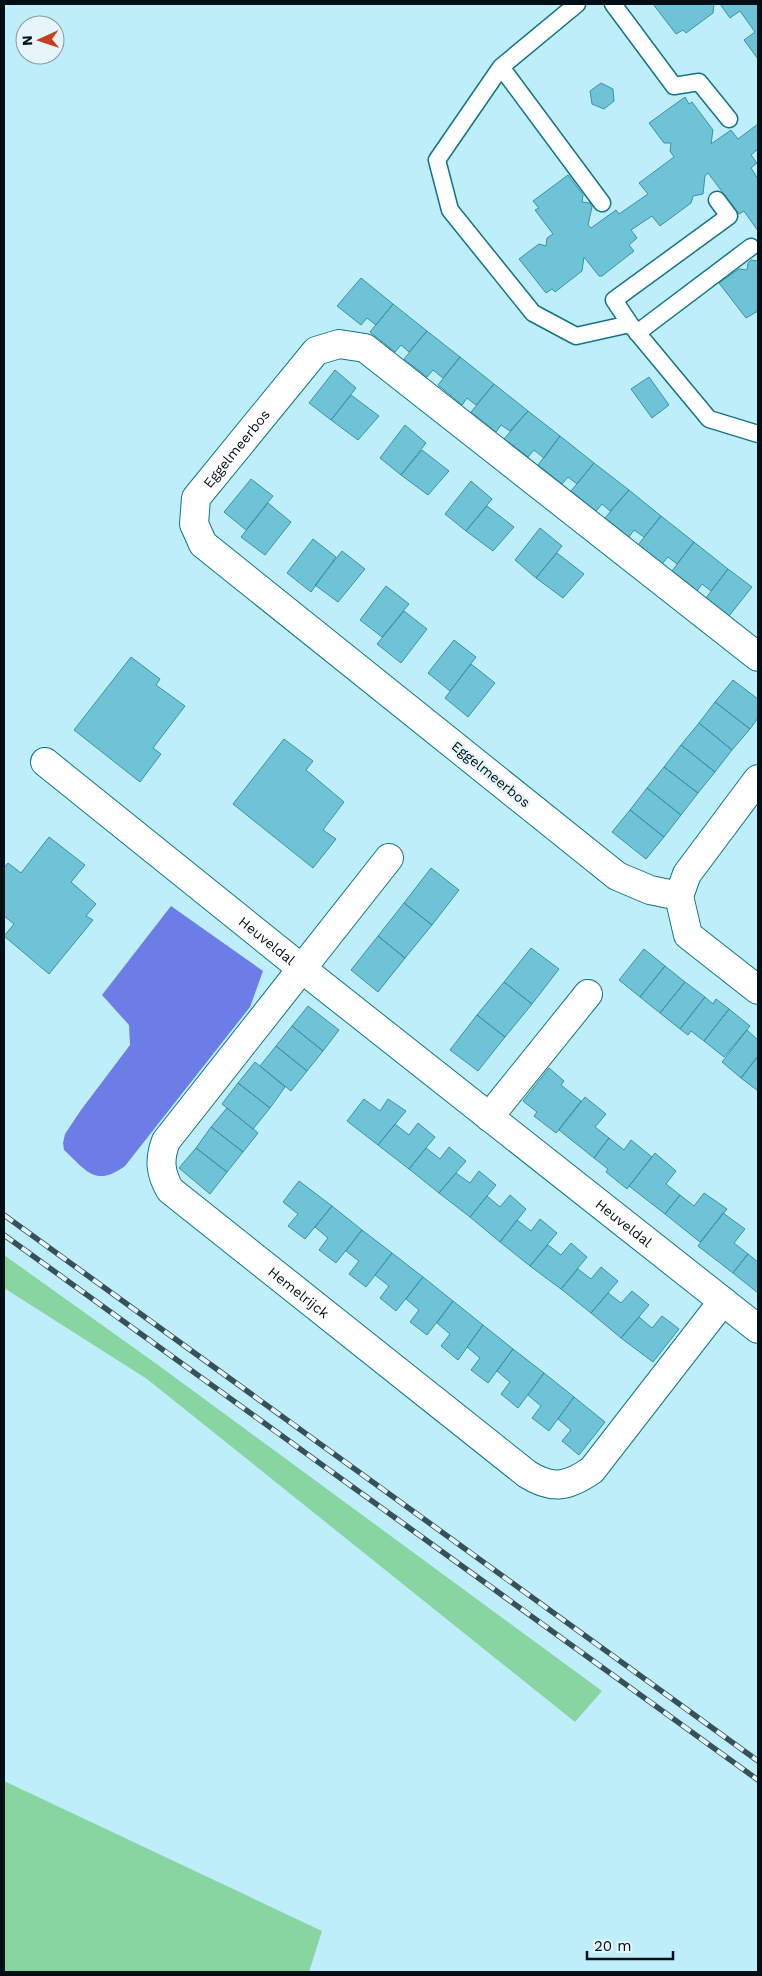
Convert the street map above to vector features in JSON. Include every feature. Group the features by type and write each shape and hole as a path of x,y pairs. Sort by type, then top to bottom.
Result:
{"street":[{"name":"Eggelmeerbos","path":"679,896 650,890 617,876 203,544 194,524 196,498 316,351 339,344 365,348 758,657"},
{"name":"Heuveldal","path":"45,762 301,968 758,1329"},
{"path":"758,779 687,874 679,896 688,935 758,990"},
{"name":"Hemelrijck","path":"389,858 166,1141 161,1162 164,1181 170,1190 527,1474 540,1482 551,1485 578,1479 592,1470 723,1301"},
{"path":"489,1117 588,994"}],"lane":[{"path":"578,4 501,67 437,160 450,210 533,313 576,336 634,328 751,248"},
{"path":"613,4 674,86 699,82 729,119"},
{"path":"501,67 602,203"},
{"path":"716,200 729,216 614,300 634,328 709,419 758,434"}],"green space":[{"path":"4,1255 158,1365 602,1691 575,1722 147,1379 4,1288"},
{"path":"4,1781 322,1931 309,1972 4,1972"}],"water":[{"path":"171,906 263,971 250,1007 125,1166 106,1176 98,1176 85,1170 64,1150 63,1143 65,1134 81,1110 130,1045 129,1025 102,995"}],"building":[{"path":"653,4 714,4 713,13 686,33 683,30 676,34"},
{"path":"720,4 758,4 758,59 744,40 755,32 740,11 730,18"},
{"path":"601,83 613,89 614,101 604,109 592,104 590,91"},
{"path":"685,97 689,104 692,102 713,130 711,144 731,130 738,139 758,124 758,149 751,155 757,163 751,168 758,179 758,231 744,211 739,214 708,173 705,176 703,194 693,196 691,203 660,226 652,216 631,230 637,238 629,245 634,251 602,276 599,276 584,257 582,271 555,292 552,289 546,293 519,259 539,244 546,246 547,238 553,234 535,210 539,208 533,201 568,175 583,195 582,202 590,203 592,207 588,225 591,228 616,210 619,214 648,194 639,183 674,157 670,151 671,143 664,143 649,123"},
{"path":"751,260 758,261 758,311 746,318 719,283 739,269 747,270 748,263"},
{"path":"361,278 393,304 376,325 367,318 361,325 337,306"},
{"path":"393,304 427,331 409,352 401,345 395,352 370,332"},
{"path":"427,331 460,357 443,378 433,370 427,377 404,359"},
{"path":"460,357 494,384 476,405 467,398 462,405 438,385"},
{"path":"335,370 356,388 331,420 309,403"},
{"path":"649,377 669,405 652,418 631,389"},
{"path":"494,384 528,411 510,431 501,425 496,432 471,412"},
{"path":"351,395 379,416 358,440 331,420"},
{"path":"528,411 560,436 544,458 534,450 528,457 504,439"},
{"path":"405,425 426,443 401,475 380,458"},
{"path":"560,436 594,463 577,484 568,477 562,484 538,465"},
{"path":"422,450 449,471 428,495 401,475"},
{"path":"594,463 629,490 610,511 602,504 596,511 571,491"},
{"path":"251,479 273,496 246,530 224,512"},
{"path":"471,481 492,499 466,531 445,514"},
{"path":"629,490 661,516 644,537 634,530 629,537 605,518"},
{"path":"268,503 291,522 265,555 241,537"},
{"path":"487,506 514,527 493,551 466,531"},
{"path":"661,516 694,542 677,564 668,557 662,564 638,545"},
{"path":"540,528 562,546 536,578 515,560"},
{"path":"313,539 336,557 311,592 287,573"},
{"path":"694,542 728,569 711,591 702,584 697,591 672,571"},
{"path":"342,551 365,569 338,602 315,585"},
{"path":"557,553 584,574 563,598 536,578"},
{"path":"728,569 752,587 729,616 706,598"},
{"path":"386,586 409,604 382,637 360,620"},
{"path":"404,611 427,629 401,663 377,644"},
{"path":"454,640 476,657 450,691 428,673"},
{"path":"131,657 160,679 156,685 185,706 153,748 161,754 140,782 74,730"},
{"path":"471,664 495,683 468,717 445,698"},
{"path":"733,680 758,699 758,718 750,729 715,702"},
{"path":"715,702 750,729 732,750 699,723"},
{"path":"699,723 732,750 715,772 681,745"},
{"path":"284,739 313,761 306,770 344,802 323,830 336,839 313,868 233,804"},
{"path":"681,745 715,772 698,793 664,767"},
{"path":"664,767 698,793 681,815 647,788"},
{"path":"647,788 681,815 664,837 630,810"},
{"path":"630,810 664,837 646,859 612,832"},
{"path":"49,837 85,865 71,882 96,904 86,916 93,920 49,974 4,936 14,924 4,916 4,868 8,863 21,873"},
{"path":"431,868 459,890 432,925 404,903"},
{"path":"404,903 432,925 405,958 378,936"},
{"path":"378,936 405,958 378,992 351,970"},
{"path":"531,948 559,969 532,1004 504,982"},
{"path":"644,949 665,966 640,997 619,980"},
{"path":"665,966 685,982 660,1013 640,997"},
{"path":"504,982 532,1004 505,1037 477,1015"},
{"path":"685,982 705,997 680,1029 660,1013"},
{"path":"705,997 713,1004 716,999 729,1009 704,1041 691,1031 688,1035 680,1029"},
{"path":"308,1006 339,1030 323,1051 292,1026"},
{"path":"729,1009 750,1026 724,1057 704,1041"},
{"path":"477,1015 505,1037 478,1071 450,1050"},
{"path":"292,1026 323,1051 307,1071 276,1046"},
{"path":"747,1030 758,1040 758,1056 741,1078 722,1062"},
{"path":"276,1046 307,1071 291,1091 260,1066"},
{"path":"758,1056 758,1091 741,1078"},
{"path":"255,1062 285,1087 270,1108 238,1083"},
{"path":"549,1068 564,1081 561,1085 581,1101 556,1133 534,1116 537,1112 523,1101"},
{"path":"238,1083 270,1108 253,1129 222,1104"},
{"path":"585,1097 606,1114 595,1127 609,1138 594,1158 559,1130"},
{"path":"364,1099 380,1111 388,1099 406,1111 378,1145 347,1121"},
{"path":"227,1108 258,1133 243,1152 211,1127"},
{"path":"418,1123 435,1137 409,1169 378,1145 395,1124 409,1135"},
{"path":"211,1127 243,1152 227,1172 196,1148"},
{"path":"609,1138 624,1150 631,1140 652,1157 627,1189 606,1172 608,1169 594,1158"},
{"path":"449,1147 466,1161 439,1193 409,1169 426,1148 440,1159"},
{"path":"196,1148 227,1172 210,1194 179,1168"},
{"path":"655,1153 676,1171 666,1184 680,1195 665,1214 629,1186"},
{"path":"479,1171 496,1185 470,1217 439,1193 456,1173 470,1183"},
{"path":"299,1181 332,1206 305,1239 288,1226 298,1214 283,1202"},
{"path":"704,1193 727,1209 700,1242 665,1214 680,1195 694,1206"},
{"path":"510,1195 526,1209 500,1242 470,1217 487,1196 500,1207"},
{"path":"332,1206 362,1230 336,1263 319,1250 328,1238 315,1227"},
{"path":"723,1213 745,1229 734,1243 748,1254 733,1273 698,1246"},
{"path":"540,1219 557,1233 530,1266 500,1242 517,1220 531,1231"},
{"path":"362,1230 392,1253 366,1287 349,1274 359,1261 346,1251"},
{"path":"571,1243 587,1257 561,1289 530,1266 548,1245 561,1255"},
{"path":"392,1253 423,1277 396,1311 380,1298 389,1286 375,1275"},
{"path":"748,1254 758,1262 758,1293 733,1273"},
{"path":"601,1267 618,1281 591,1313 561,1289 578,1269 591,1279"},
{"path":"423,1277 453,1301 427,1335 410,1322 419,1310 406,1299"},
{"path":"632,1291 649,1305 621,1338 591,1313 608,1293 621,1303"},
{"path":"453,1301 483,1325 458,1360 441,1346 450,1334 437,1323"},
{"path":"662,1316 679,1329 653,1362 621,1338 639,1317 652,1328"},
{"path":"483,1325 513,1349 488,1383 471,1370 480,1358 467,1347"},
{"path":"513,1349 544,1373 518,1408 501,1394 510,1382 497,1371"},
{"path":"544,1373 574,1397 549,1431 532,1418 541,1406 528,1395"},
{"path":"574,1397 605,1422 579,1455 562,1441 571,1430 558,1419"}],"railway":[{"path":"4,1215 758,1761"},
{"path":"4,1235 758,1780"}]}
